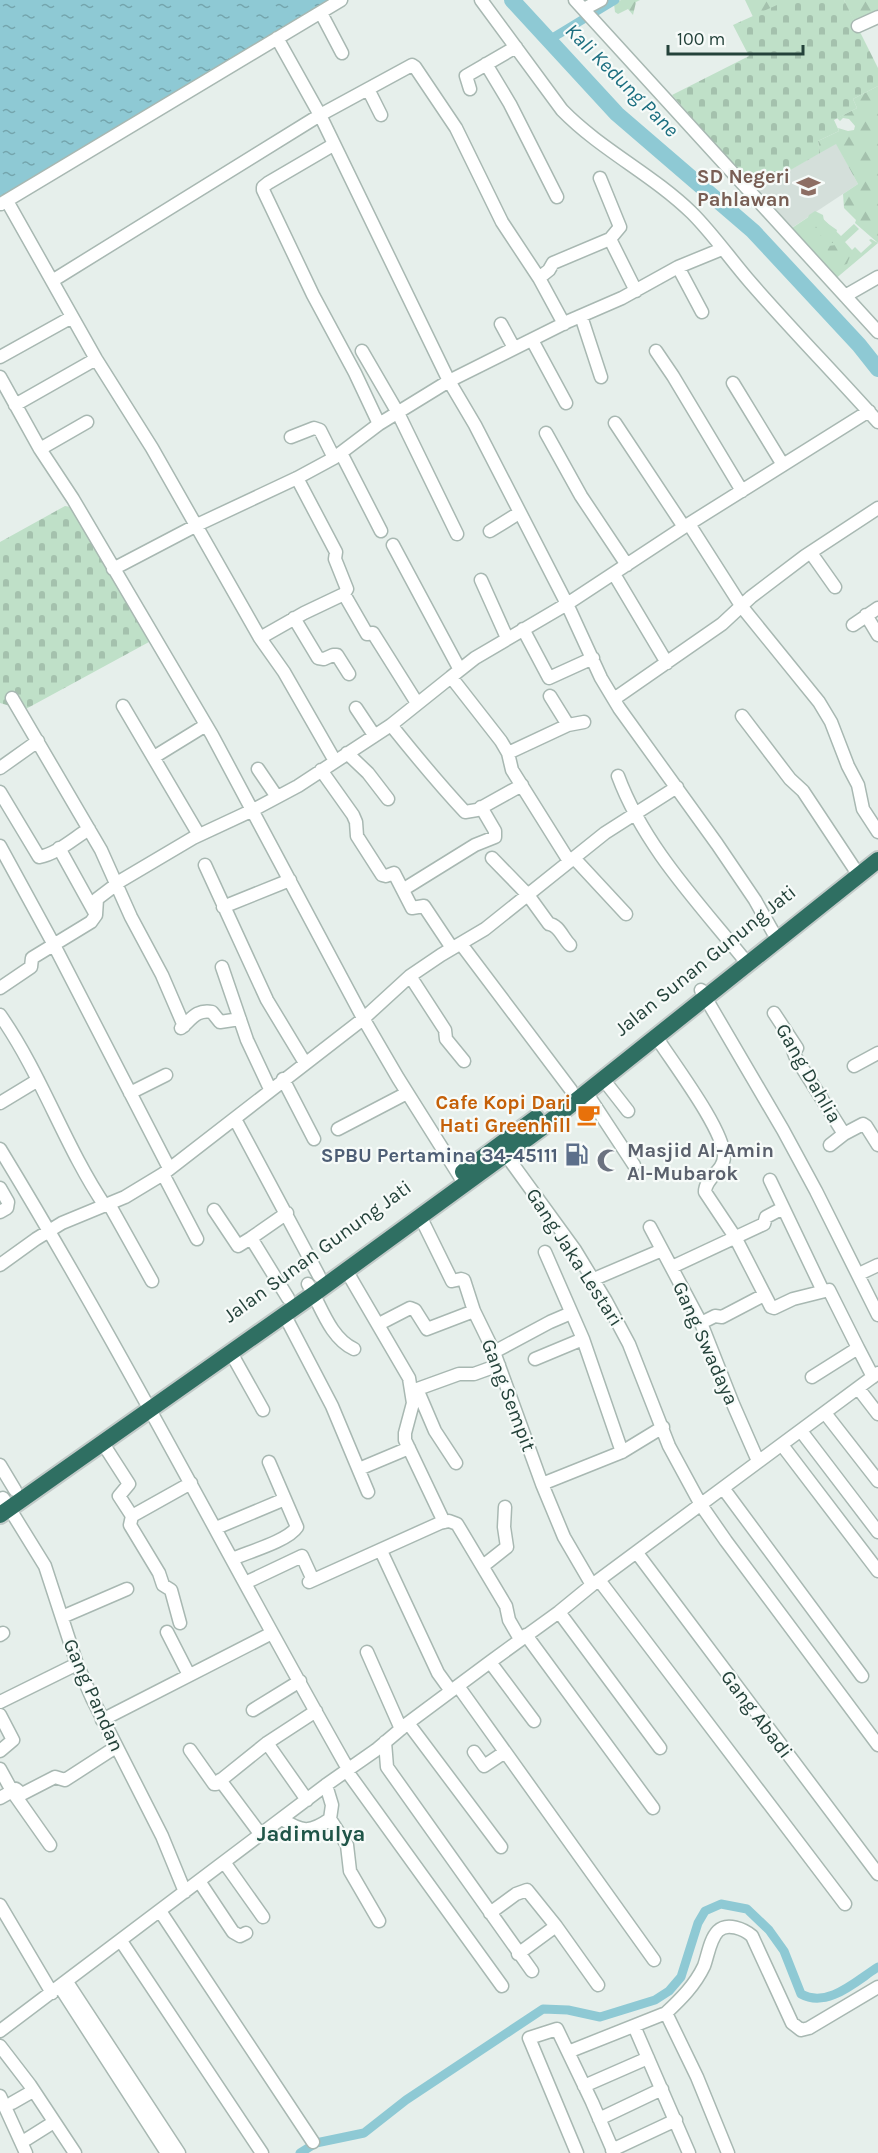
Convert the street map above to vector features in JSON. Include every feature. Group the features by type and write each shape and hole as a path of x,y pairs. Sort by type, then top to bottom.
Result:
{"highway":[{"name":"Jalan Sunan Gunung Jati","path":"704,994 773,932 878,848"},
{"path":"6,1502 67,1460 102,1442 147,1405 230,1351 279,1311 379,1239 420,1216 468,1175 579,1091 603,1079 636,1048 878,860"},
{"name":"Jalan Sunan Gunung Jati","path":"579,1091 636,1048"},
{"name":"Jalan Sunan Gunung Jati","path":"379,1239 468,1175"},
{"name":"Jalan Sunan Gunung Jati","path":"67,1460 279,1311"}],"street":[{"path":"335,761 284,672 260,638 52,280 3,202 341,0"},
{"path":"481,0 562,110 578,127 677,200 692,214 751,283 878,422"},
{"path":"601,0 580,5 878,332"},
{"path":"321,13 342,53"},
{"path":"858,27 878,17"},
{"path":"277,38 320,115 448,381 475,425 567,604 601,678 754,900 773,932"},
{"path":"470,89 466,76 516,46"},
{"path":"486,64 510,104 557,197"},
{"path":"52,280 320,115 409,65 415,67 456,128 502,222 539,278 564,324"},
{"path":"368,89 381,115"},
{"path":"333,145 268,183 263,190 313,295 355,373 379,424"},
{"path":"539,278 554,263 610,239 620,227 600,178"},
{"path":"610,239 636,291"},
{"path":"113,569 196,525 297,478 338,456 379,424 448,381 636,291 678,267 722,249"},
{"path":"678,267 702,312"},
{"path":"845,296 878,277"},
{"path":"581,316 601,377"},
{"path":"0,357 72,317"},
{"path":"501,324 514,348"},
{"path":"532,340 566,403"},
{"path":"362,351 398,413 456,534"},
{"path":"656,351 742,490"},
{"path":"15,405 96,359"},
{"path":"0,377 40,449 73,499 206,725 363,1018 407,1093 468,1175"},
{"path":"733,383 783,465"},
{"path":"0,988 31,967 32,958 91,922 96,915 97,898 116,884 199,835 253,810 321,770 391,725 455,674 507,638 567,604 868,411"},
{"path":"40,449 87,422"},
{"path":"615,423 742,606 819,702 831,722 858,785 863,809 878,832"},
{"path":"291,437 317,428 321,431 381,531"},
{"path":"546,433 581,496 627,565"},
{"path":"260,638 294,618 344,594 347,589 335,559 336,552 297,478"},
{"path":"614,699 722,624 751,597 811,553 878,508"},
{"path":"490,531 519,513"},
{"path":"393,545 455,674 508,753 512,770 572,859 626,914"},
{"path":"811,553 835,587"},
{"path":"614,574 666,663"},
{"path":"481,580 507,638"},
{"path":"344,594 367,634 373,633 417,703"},
{"path":"853,625 878,608"},
{"path":"866,615 878,635"},
{"path":"294,618 318,658 324,660 333,654 338,655 349,674"},
{"path":"523,629 549,678 593,658"},
{"path":"550,696 568,725"},
{"path":"12,698 89,829 162,975 181,1028 190,1018 205,1011 212,1012 220,1022 240,1019"},
{"path":"123,706 199,835"},
{"path":"357,708 374,735"},
{"path":"742,716 790,779 802,791 854,868"},
{"path":"508,753 568,725 584,722"},
{"path":"154,757 206,725"},
{"path":"391,725 465,812 471,812 522,785"},
{"path":"0,768 38,741"},
{"path":"347,753 368,773 388,799"},
{"path":"258,769 277,797"},
{"path":"321,770 353,815 357,836 382,875 394,873 412,908 424,906 579,1091 634,1165"},
{"path":"618,777 634,813 676,877 743,958"},
{"path":"0,1266 62,1223 125,1197 166,1171 363,1018 410,976 485,929 634,813 677,787"},
{"path":"0,792 37,855 42,857 89,829"},
{"path":"404,889 475,845 495,837 495,831 481,807"},
{"path":"0,846 130,1093 197,1239"},
{"path":"59,848 96,915"},
{"path":"492,858 528,895 549,924 555,925 570,945"},
{"path":"205,865 267,1000 305,1062"},
{"path":"223,907 290,880"},
{"path":"222,967 257,1064 270,1089"},
{"path":"410,976 445,1030 446,1039 464,1061"},
{"path":"704,994 800,1160 878,1315"},
{"name":"Gang Dahlia","path":"774,1013 797,1048 794,1053 796,1058 844,1134"},
{"path":"0,1015 23,1049 72,1151 152,1281"},
{"path":"2,2025 122,1941 404,1726 876,1375 858,1348 831,1291 827,1289 793,1299 773,1308 764,1295 735,1237 705,1192 706,1184 720,1169 724,1159 724,1150 716,1130 658,1033"},
{"path":"854,1066 878,1053"},
{"path":"130,1093 166,1075"},
{"path":"284,1079 314,1139"},
{"path":"603,1079 628,1111"},
{"path":"0,1103 38,1080"},
{"path":"338,1129 407,1093"},
{"path":"235,1119 286,1213 326,1278 379,1324 408,1374 435,1431 456,1463"},
{"path":"830,1145 861,1125 865,1125 878,1145"},
{"path":"0,1149 50,1231 191,1483 347,1770 502,1986"},
{"name":"Gang Jaka Lestari","path":"502,1150 549,1213 594,1280 629,1344 678,1465 701,1505 878,1745"},
{"path":"770,1180 823,1291"},
{"path":"0,1188 8,1204 7,1208 0,1212"},
{"path":"672,1267 764,1224 766,1217 783,1208"},
{"path":"214,1210 238,1246 286,1213"},
{"name":"Gang Sempit","path":"420,1216 452,1281 464,1280 474,1311 494,1352 542,1484 569,1548 845,1904"},
{"name":"Gang Swadaya","path":"650,1227 701,1323 758,1461"},
{"path":"251,1238 279,1311 332,1406 368,1492"},
{"path":"594,1280 662,1250"},
{"path":"545,1252 583,1339 622,1452"},
{"path":"859,1274 878,1265"},
{"path":"326,1278 335,1334 354,1349"},
{"path":"701,1323 715,1316 722,1317 764,1295"},
{"path":"379,1324 410,1308 415,1310 427,1329 474,1311"},
{"path":"494,1352 570,1313"},
{"path":"535,1359 583,1339"},
{"path":"812,1377 858,1348"},
{"path":"230,1351 263,1410"},
{"path":"414,1390 459,1374 474,1374 499,1365"},
{"path":"858,1388 878,1414"},
{"path":"414,1390 405,1433 409,1448 444,1522"},
{"path":"825,1413 878,1481"},
{"path":"542,1484 622,1452 663,1427"},
{"path":"801,1431 878,1532"},
{"path":"102,1442 129,1484 119,1496 132,1516 131,1528 159,1573 163,1585 171,1590 180,1623"},
{"path":"782,1445 878,1571"},
{"path":"359,1469 409,1448"},
{"path":"232,1559 296,1530 296,1525 269,1462"},
{"name":"Gang Pandan","path":"0,1465 6,1502 45,1566 77,1664 102,1720 162,1836 185,1892"},
{"path":"132,1516 191,1483"},
{"path":"723,1488 862,1676"},
{"path":"216,1528 285,1499"},
{"path":"483,1566 507,1547 504,1527 505,1507"},
{"path":"245,1583 302,1556 311,1581 444,1522 458,1524 506,1606 509,1620 652,1808"},
{"path":"381,1551 438,1672 505,1752 654,1960"},
{"name":"Gang Abadi","path":"637,1553 878,1874"},
{"path":"62,1617 128,1589"},
{"path":"559,1612 660,1748"},
{"path":"167,1632 189,1675"},
{"path":"102,1720 272,1633"},
{"path":"367,1652 404,1726 501,1847"},
{"path":"490,1662 534,1721"},
{"path":"1,1700 77,1664"},
{"path":"253,1710 300,1681"},
{"path":"190,1750 214,1784 267,1743 316,1711"},
{"path":"0,1715 13,1740 0,1750"},
{"path":"385,1742 387,1767 532,1971"},
{"path":"267,1743 307,1800"},
{"path":"0,1798 17,1790 22,1794 55,1777 65,1780 116,1747"},
{"path":"474,1752 484,1766 505,1752"},
{"path":"363,1759 387,1767"},
{"path":"0,1769 12,1791 50,1845"},
{"path":"220,1780 261,1835"},
{"path":"326,1785 332,1805 330,1819 347,1845 350,1871 379,1921"},
{"path":"282,1819 300,1829 311,1830 330,1819"},
{"path":"224,1862 263,1917"},
{"path":"199,1881 233,1932 240,1936 246,1933"},
{"path":"490,1913 516,1894 527,1890 598,1985"},
{"path":"0,1905 179,2153"},
{"path":"160,1911 313,2142"},
{"path":"518,1954 556,1926"},
{"path":"568,2052 666,2013 691,1988 703,1968 713,1937 720,1929 728,1927 746,1931 752,1936 792,2024 801,2030 809,2028 878,1987"},
{"path":"122,1941 262,2153"},
{"path":"59,1987 167,2153"},
{"path":"666,2013 697,2077 728,2153"},
{"path":"634,2026 689,2153"},
{"path":"577,2153 529,2038 557,2029 613,2152 676,2120"},
{"path":"0,2046 75,2153"},
{"path":"584,2086 648,2058"},
{"path":"599,2119 662,2089"},
{"path":"12,2103 33,2091"},
{"path":"0,2096 26,2153"},
{"path":"27,2139 54,2122"}],"shaded area":[{"name":"SD Negeri Pahlawan","path":"836,143 858,184 790,229 756,190"}],"green space":[{"path":"621,0 640,0 636,2 633,15 628,9 618,14 615,12 614,4"},
{"path":"745,0 808,0 754,19"},
{"path":"788,0 844,0 878,68 878,86 853,99 857,108 834,120 839,131 818,141 820,153 756,190 672,95 749,56 733,25"},
{"path":"844,0 878,0 878,11 855,23"},
{"path":"878,86 878,243 855,223 856,220 844,208 843,194 858,184 836,144 820,153 818,141 839,131 838,128 854,130 855,126 849,119 843,118 840,121 837,118 857,108 853,99"},
{"path":"815,211 823,215 824,221 837,230 833,243 829,243 824,251 817,255 815,245 819,243 820,236 829,228 826,225 812,227 807,220 809,215"},
{"path":"816,212 841,236 854,224 859,229 845,242 852,250 855,247 861,253 872,243 869,240 871,239 878,243 834,280 789,230"},
{"path":"836,245 842,251 851,254 847,264 843,265 829,254 828,246"},
{"path":"65,506 77,512 149,642 24,710 0,703 0,542"}],"water":[{"path":"0,0 337,0 0,201"}],"waterway":[{"name":"Kali Kedung Pane","path":"512,0 617,114 753,231 859,345 878,369"},
{"path":"549,40 615,0"},
{"path":"300,2153 316,2143 364,2133 406,2100 543,2009 568,2010 600,2017 655,2000 669,1991 681,1977 698,1923 705,1911 721,1904 747,1909 769,1930 784,1951 801,1994 811,1998 832,1995 852,1985 878,1967"}],"place":[{"name":"SD Negeri Pahlawan","path":"808,187"},
{"name":"Cafe Kopi Dari Hati Greenhill","path":"589,1114"},
{"name":"SPBU Pertamina 34-45111","path":"576,1155"},
{"name":"Masjid Al-Amin Al-Mubarok","path":"609,1161"}],"district":[{"name":"Jadimulya","path":"311,1833"}]}
